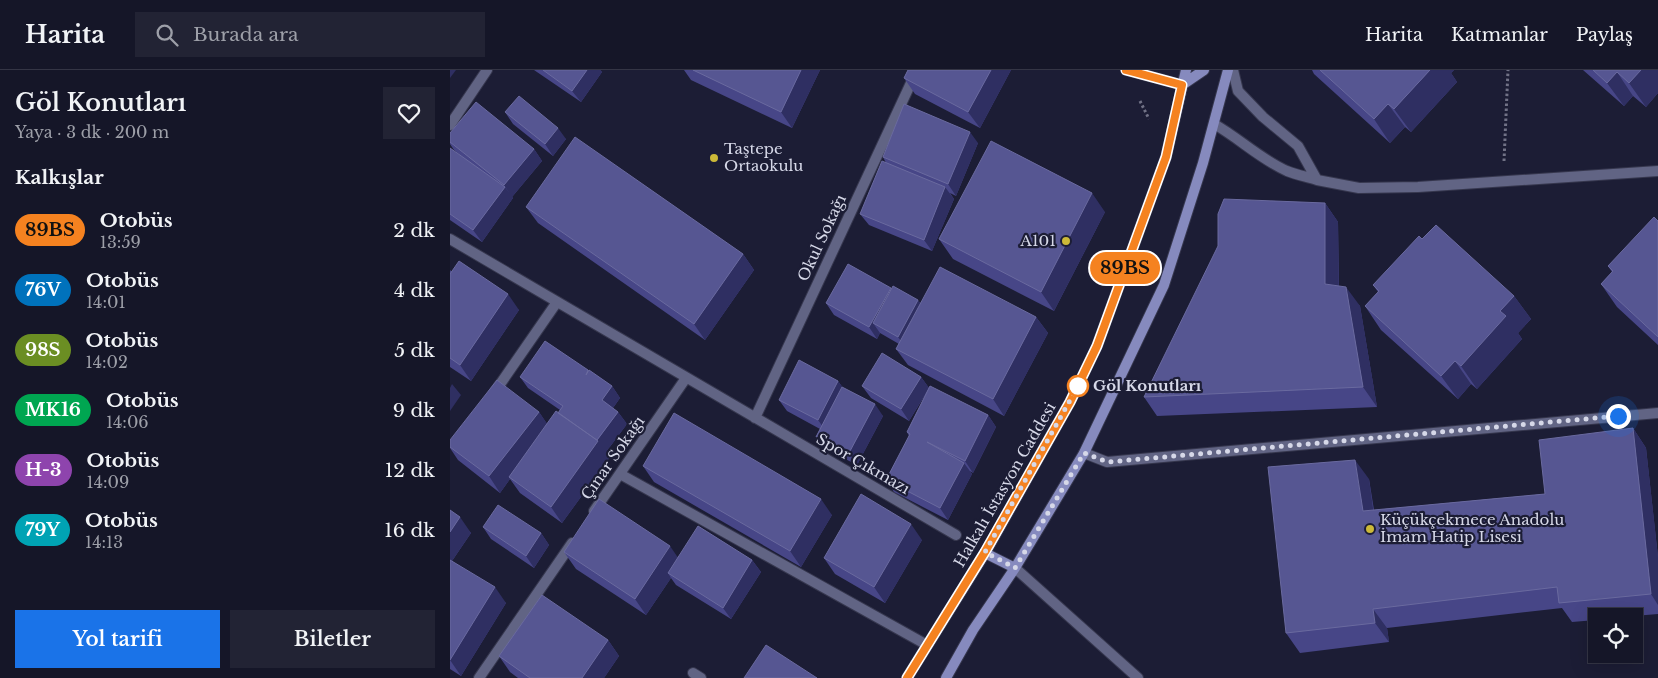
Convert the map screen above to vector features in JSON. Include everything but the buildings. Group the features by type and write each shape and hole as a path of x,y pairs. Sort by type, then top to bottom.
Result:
{"main road":[{"path":"1126,70 1182,85 1204,70"},
{"name":"Halkalı İstasyon Caddesi","path":"907,678 985,552 1070,402 1097,346 1166,157 1186,70"},
{"path":"946,678 973,630 1015,568 1084,453 1164,285 1203,163 1228,70"},
{"path":"985,552 1015,568"}],"street":[{"path":"450,125 487,70"},
{"name":"Okul Sokağı","path":"755,418 916,70"},
{"path":"1233,70 1238,91 1263,117 1298,146 1318,180"},
{"path":"1214,124 1232,134 1256,153 1287,171 1318,180 1358,188 1503,182 1658,170"},
{"name":"Spor Çıkmazı","path":"450,239 956,535"},
{"path":"490,399 557,302"},
{"name":"Çınar Sokağı","path":"587,522 686,378"},
{"path":"1084,453 1108,462 1658,413"},
{"path":"620,474 927,645"},
{"path":"484,676 576,538"},
{"path":"1015,568 1138,678"}],"path":[{"path":"1503,182 1508,70"},
{"path":"1140,101 1149,119"}],"bus line":[{"name":"89BS","path":"907,678 985,552 1070,402 1097,346 1166,157 1182,85 1126,70"}],"place":[{"name":"Taştepe Ortaokulu","path":"714,158"},
{"name":"A101","path":"1066,241"},
{"name":"Göl Konutları","path":"1078,386"},
{"name":"Küçükçekmece Anadolu İmam Hatip Lisesi","path":"1370,529"}],"route":[{"path":"1078,386 985,552 1015,568 1084,453 1108,462 1618,416"}]}
